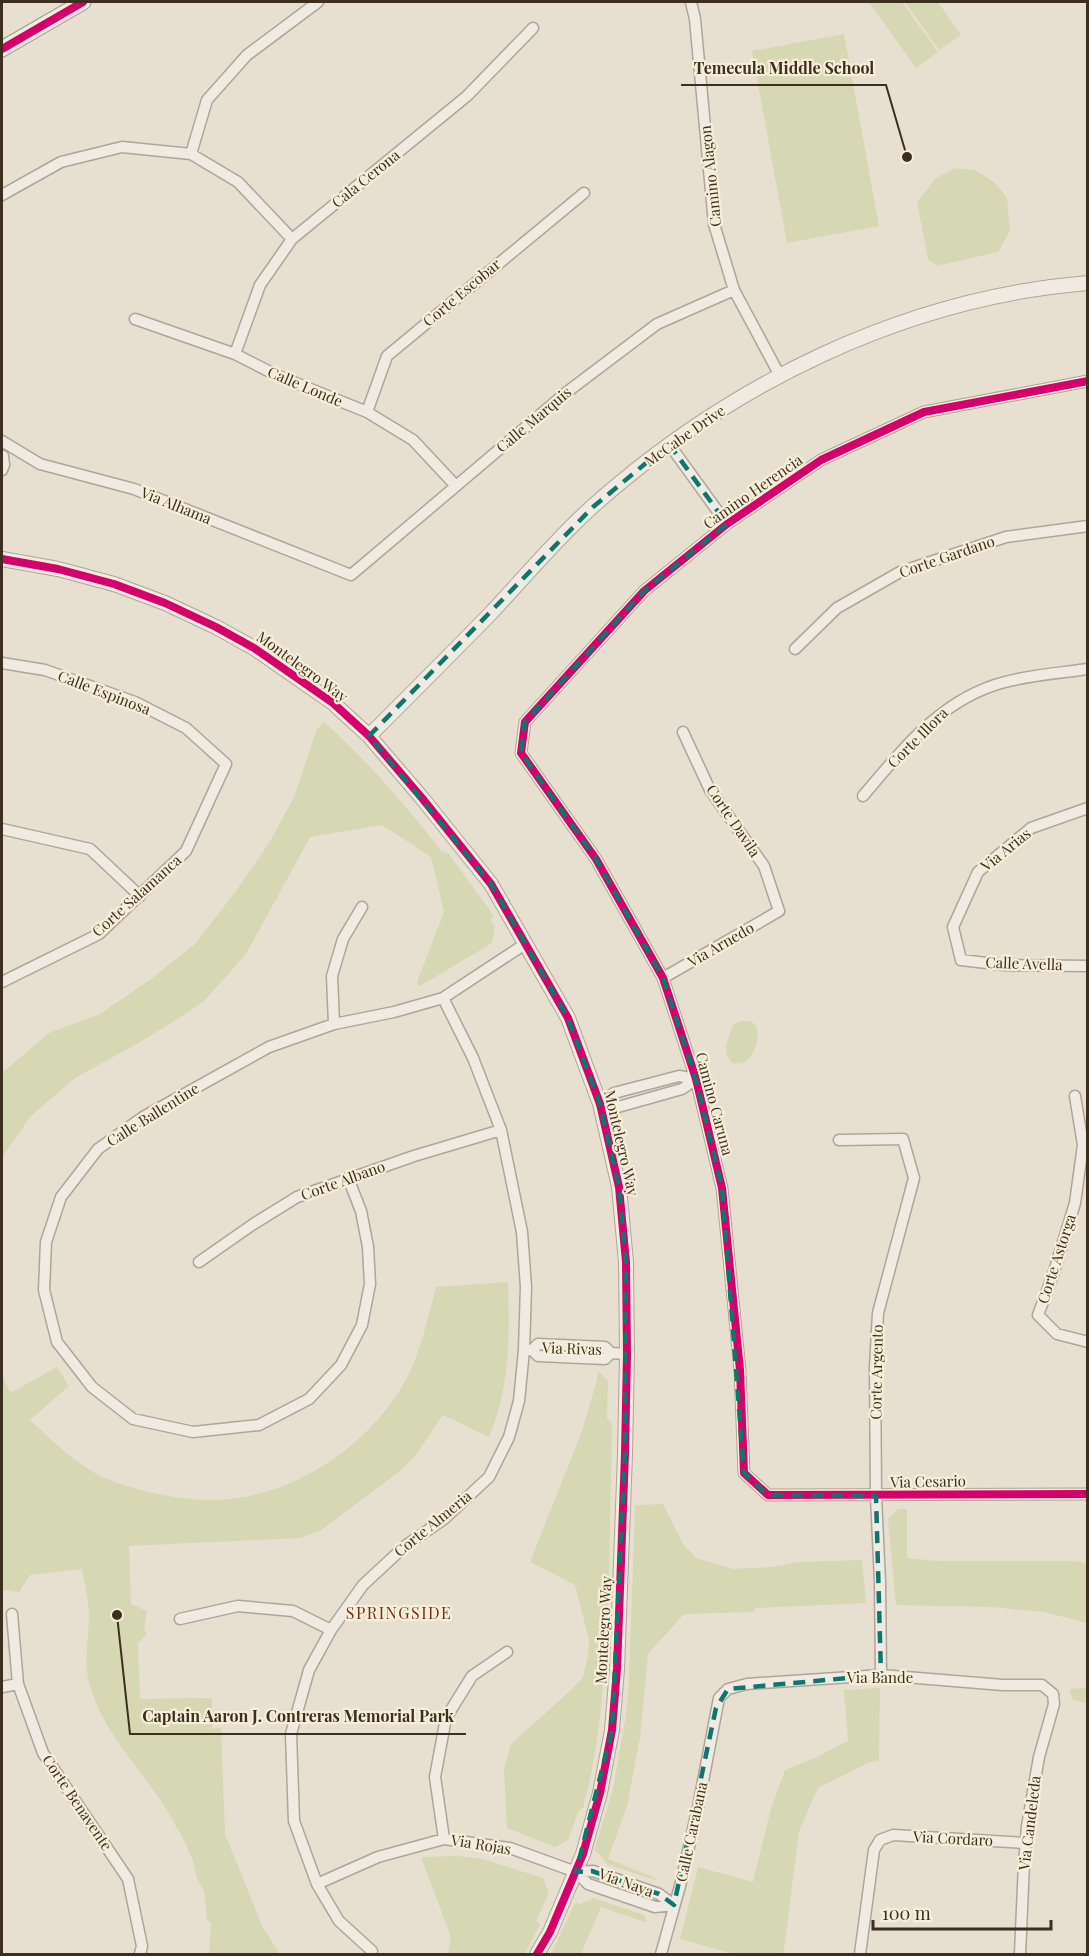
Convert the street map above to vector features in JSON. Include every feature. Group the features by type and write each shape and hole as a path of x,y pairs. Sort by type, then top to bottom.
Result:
{"main road":[{"path":"2,50 83,2"}],"street":[{"path":"191,154 207,100 247,55 318,2"},
{"name":"Camino Alagon","path":"692,2 714,224 734,290 779,374"},
{"name":"Cala Cerona","path":"235,354 260,285 292,239 467,96 533,28"},
{"path":"2,195 61,162 122,147 191,154 238,182 292,239"},
{"name":"Corte Escobar","path":"367,412 387,356 584,193"},
{"name":"McCabe Drive","path":"369,736 593,507 669,444 779,374 896,325 962,305 1012,293 1088,283"},
{"name":"Calle Marquis","path":"351,575 567,392 657,324 734,290"},
{"name":"Calle Londe","path":"135,319 235,354 276,375 367,412 413,440 456,486"},
{"name":"Camino Herencia","path":"521,753 525,722 644,591 727,524 822,460 924,412 1088,381"},
{"path":"2,470 5,444"},
{"name":"Via Alhama","path":"5,444 40,464 134,489 351,575"},
{"path":"669,444 727,524"},
{"name":"Corte Gardano","path":"795,649 837,608 900,572 1006,537 1088,525"},
{"name":"Montelegro Way","path":"2,559 58,569 114,584 165,603 254,648 333,703 369,736 491,884 568,1018 600,1104 619,1187 626,1262 626,1454 617,1669 612,1730 600,1793 576,1872 550,1932 537,1954"},
{"name":"Calle Espinosa","path":"2,663 45,670 135,702 186,728 226,764"},
{"name":"Corte Illora","path":"863,796 940,712 962,698 1005,681 1088,669"},
{"name":"Corte Davila","path":"683,732 710,790 764,867 779,912"},
{"name":"Camino Caruna","path":"521,753 596,859 663,978 696,1079 722,1188 740,1370 744,1473 768,1495"},
{"name":"Corte Salamanca","path":"2,982 99,934 140,896 186,851 226,764"},
{"name":"Via Arias","path":"961,960 953,927 978,872 1031,828 1088,808"},
{"path":"2,829 90,849 140,896"},
{"path":"334,1024 333,976 343,939 362,907"},
{"name":"Via Arnedo","path":"663,978 779,912"},
{"name":"Calle Ballentine","path":"348,1178 361,1211 368,1247 370,1284 362,1325 341,1365 309,1399 259,1425 193,1432 133,1419 92,1387 57,1342 44,1290 46,1242 61,1197 98,1149 143,1117 269,1047 334,1024 394,1012 442,998 525,944"},
{"name":"Calle Avella","path":"961,960 1004,965 1088,966"},
{"name":"Corte Almeria","path":"372,1951 339,1921 317,1884 294,1821 291,1734 309,1670 331,1630 363,1585 405,1546 444,1519 489,1477 512,1428 528,1350 522,1232 501,1130 473,1058 442,998"},
{"path":"600,1104 618,1107 682,1089 696,1079"},
{"name":"Corte Astorga","path":"1075,1096 1083,1145 1075,1203 1038,1315 1057,1334 1088,1342"},
{"name":"Corte Albano","path":"200,1262 297,1197 348,1178 501,1130"},
{"name":"Corte Argento","path":"839,1140 903,1138 914,1178 878,1312 875,1367 876,1496 881,1675"},
{"name":"Via Rivas","path":"528,1350 538,1344 605,1347 611,1353 627,1354"},
{"name":"Via Cesario","path":"768,1495 1088,1494"},
{"path":"180,1619 238,1606 293,1611 331,1630"},
{"name":"Corte Benavente","path":"12,1614 18,1684 43,1753 128,1879 142,1946 140,1954"},
{"path":"444,1839 435,1777 446,1718 472,1676 507,1652"},
{"name":"Via Bande","path":"716,1708 719,1698 728,1689 747,1684 881,1675 1042,1686 1053,1694"},
{"path":"2,1687 18,1684"},
{"name":"Via Candeleda","path":"1020,1954 1026,1843 1039,1757 1054,1704 1053,1694"},
{"name":"Calle Carabana","path":"661,1954 698,1807 716,1708"},
{"name":"Via Cordaro","path":"860,1954 874,1850 880,1840 893,1835 1026,1843"},
{"name":"Via Rojas","path":"317,1884 378,1857 444,1839 510,1848 576,1872"},
{"name":"Via Naya","path":"576,1872 588,1884 655,1907 674,1905"}],"highlighted area":[{"path":"669,444 727,524 644,591 525,722 521,753 596,859 663,978 696,1079 722,1188 744,1473 768,1495 876,1496 881,1675 728,1689 716,1708 674,1905 659,1894 592,1871 576,1872 612,1730 625,1454 626,1262 619,1187 600,1104 568,1018 491,884 369,736 593,507"}],"green space":[{"path":"869,2 902,2 938,52 916,68"},
{"path":"905,2 938,2 961,35 939,50"},
{"path":"844,34 879,226 787,243 752,51"},
{"path":"955,168 975,170 995,183 1007,198 1010,231 998,252 937,266 928,259 917,203 935,179"},
{"path":"324,722 386,784 442,852 449,854 494,916 490,920 495,927 492,943 420,986 417,982 444,912 431,857 382,825 310,837 246,954 204,1001 142,1041 75,1078 30,1117 2,1157 2,1073 49,1033 100,1014 151,979 195,944 269,843 294,797 317,729"},
{"path":"741,1021 751,1021 758,1033 754,1051 749,1059 738,1064 732,1063 727,1056 726,1045 733,1025"},
{"path":"508,1282 509,1322 505,1380 489,1437 443,1415 415,1456 400,1471 320,1531 300,1538 129,1546 131,1604 147,1611 144,1628 147,1635 138,1643 140,1699 212,1698 212,1729 221,1728 225,1834 262,1926 280,1954 209,1954 211,1924 207,1920 204,1890 198,1880 189,1851 164,1806 114,1737 94,1699 87,1671 89,1609 82,1569 30,1575 19,1592 6,1590 2,1592 2,1375 10,1393 57,1367 69,1386 30,1420 56,1444 94,1473 130,1487 174,1497 216,1500 245,1497 273,1490 301,1478 351,1446 373,1425 392,1402 407,1378 424,1333 436,1287"},
{"path":"598,1371 608,1381 607,1418 612,1423 609,1580 602,1695 595,1752 583,1808 579,1810 568,1840 555,1847 507,1828 504,1769 511,1744 583,1677 588,1656 589,1640 575,1585 530,1562 581,1434"},
{"path":"663,1504 683,1544 696,1558 733,1569 771,1567 799,1562 862,1560 866,1603 756,1608 753,1612 684,1614 648,1654 640,1738 627,1806 608,1859 658,1879 655,1880 606,1864 599,1853 594,1851 613,1789 626,1715 635,1505"},
{"path":"898,1509 907,1509 907,1558 938,1561 1073,1561 1087,1563 1087,1623 1044,1612 990,1607 896,1605 888,1519"},
{"path":"880,1688 879,1761 870,1762 818,1788 799,1831 782,1954 734,1954 680,1939 698,1867 753,1882 771,1809 785,1770 848,1741 844,1690"},
{"path":"1087,1688 1087,1703 1073,1700 1069,1689"},
{"path":"457,1856 483,1859 543,1878 549,1893 536,1921 540,1924 525,1954 448,1954 451,1937 421,1857"},
{"path":"594,1898 644,1915 647,1923 601,1907 581,1954 551,1954 575,1903 580,1904"}],"cycle path":[{"path":"2,49 83,2"},
{"path":"1088,381 924,412 821,460 727,524 644,591 525,722 521,753 596,859 663,978 696,1079 722,1188 740,1370 744,1473 768,1495 1088,1494"},
{"path":"2,559 58,569 114,584 165,603 254,648 333,703 369,736 491,884 568,1018 600,1104 619,1187 626,1262 625,1454 617,1669 612,1730 600,1793 583,1854 550,1932 537,1954"}],"place":[{"name":"Temecula Middle School","path":"907,157"},
{"name":"Captain Aaron J. Contreras Memorial Park","path":"117,1615"}],"district":[{"name":"SPRINGSIDE","path":"399,1613"}]}
